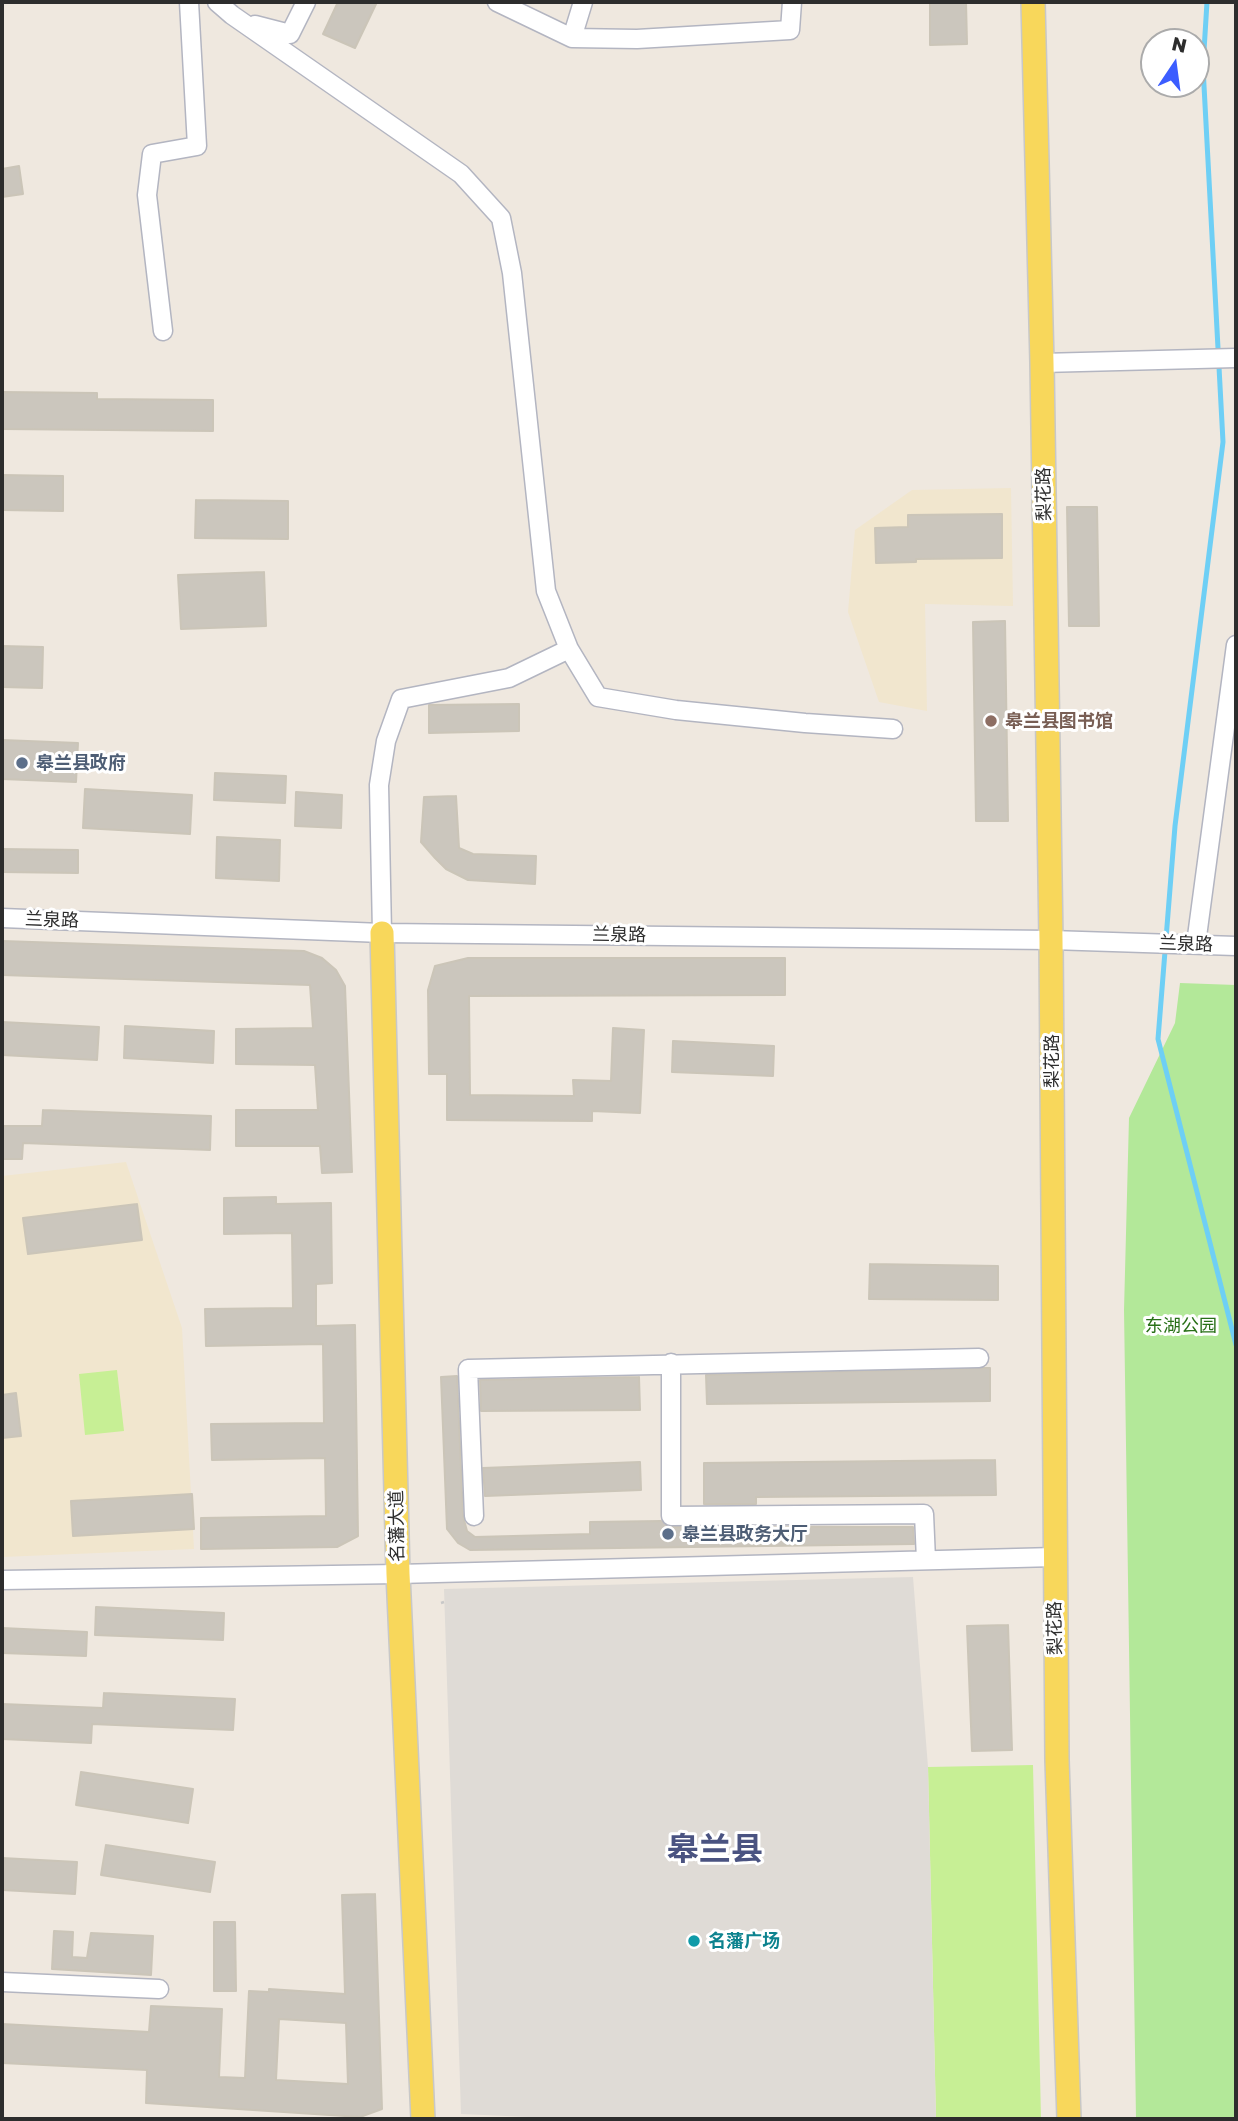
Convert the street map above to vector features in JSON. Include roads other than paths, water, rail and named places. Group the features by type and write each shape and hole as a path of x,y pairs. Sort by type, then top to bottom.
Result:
{"main road":[{"name":"梨花路","path":"1032,2 1042,363 1051,940 1057,1760 1069,2119"},
{"name":"名藩大道","path":"382,933 398,1574 423,2119"}],"street":[{"path":"163,331 147,195 152,154 197,146 189,2"},
{"path":"217,2 461,174 501,218 512,272 546,591 569,649 597,697 676,710 893,729"},
{"path":"244,23 290,34 306,2"},
{"path":"498,2 572,38 637,39 790,30 792,2"},
{"path":"572,38 583,2"},
{"path":"1042,363 1236,358"},
{"path":"1188,944 1236,645"},
{"path":"382,933 379,785 386,741 401,699 509,678 569,649"},
{"name":"兰泉路","path":"2,918 382,933 1051,940 1236,946"},
{"path":"474,1516 468,1369 979,1358"},
{"path":"671,1363 671,1516 924,1514 926,1560"},
{"path":"2,1580 398,1574 1055,1557"},
{"path":"2,1982 159,1989"}],"waterway":[{"path":"1207,2 1203,67 1223,442 1175,826 1158,1039 1236,1345"}],"place":[{"name":"皋兰县图书馆","path":"991,721"},
{"name":"皋兰县政府","path":"22,763"},
{"name":"皋兰县政务大厅","path":"668,1534"},
{"name":"名藩广场","path":"694,1941"}],"district":[{"name":"皋兰县","path":"715,1850"}],"park label":[{"name":"东湖公园","path":"1181,1326"}]}
